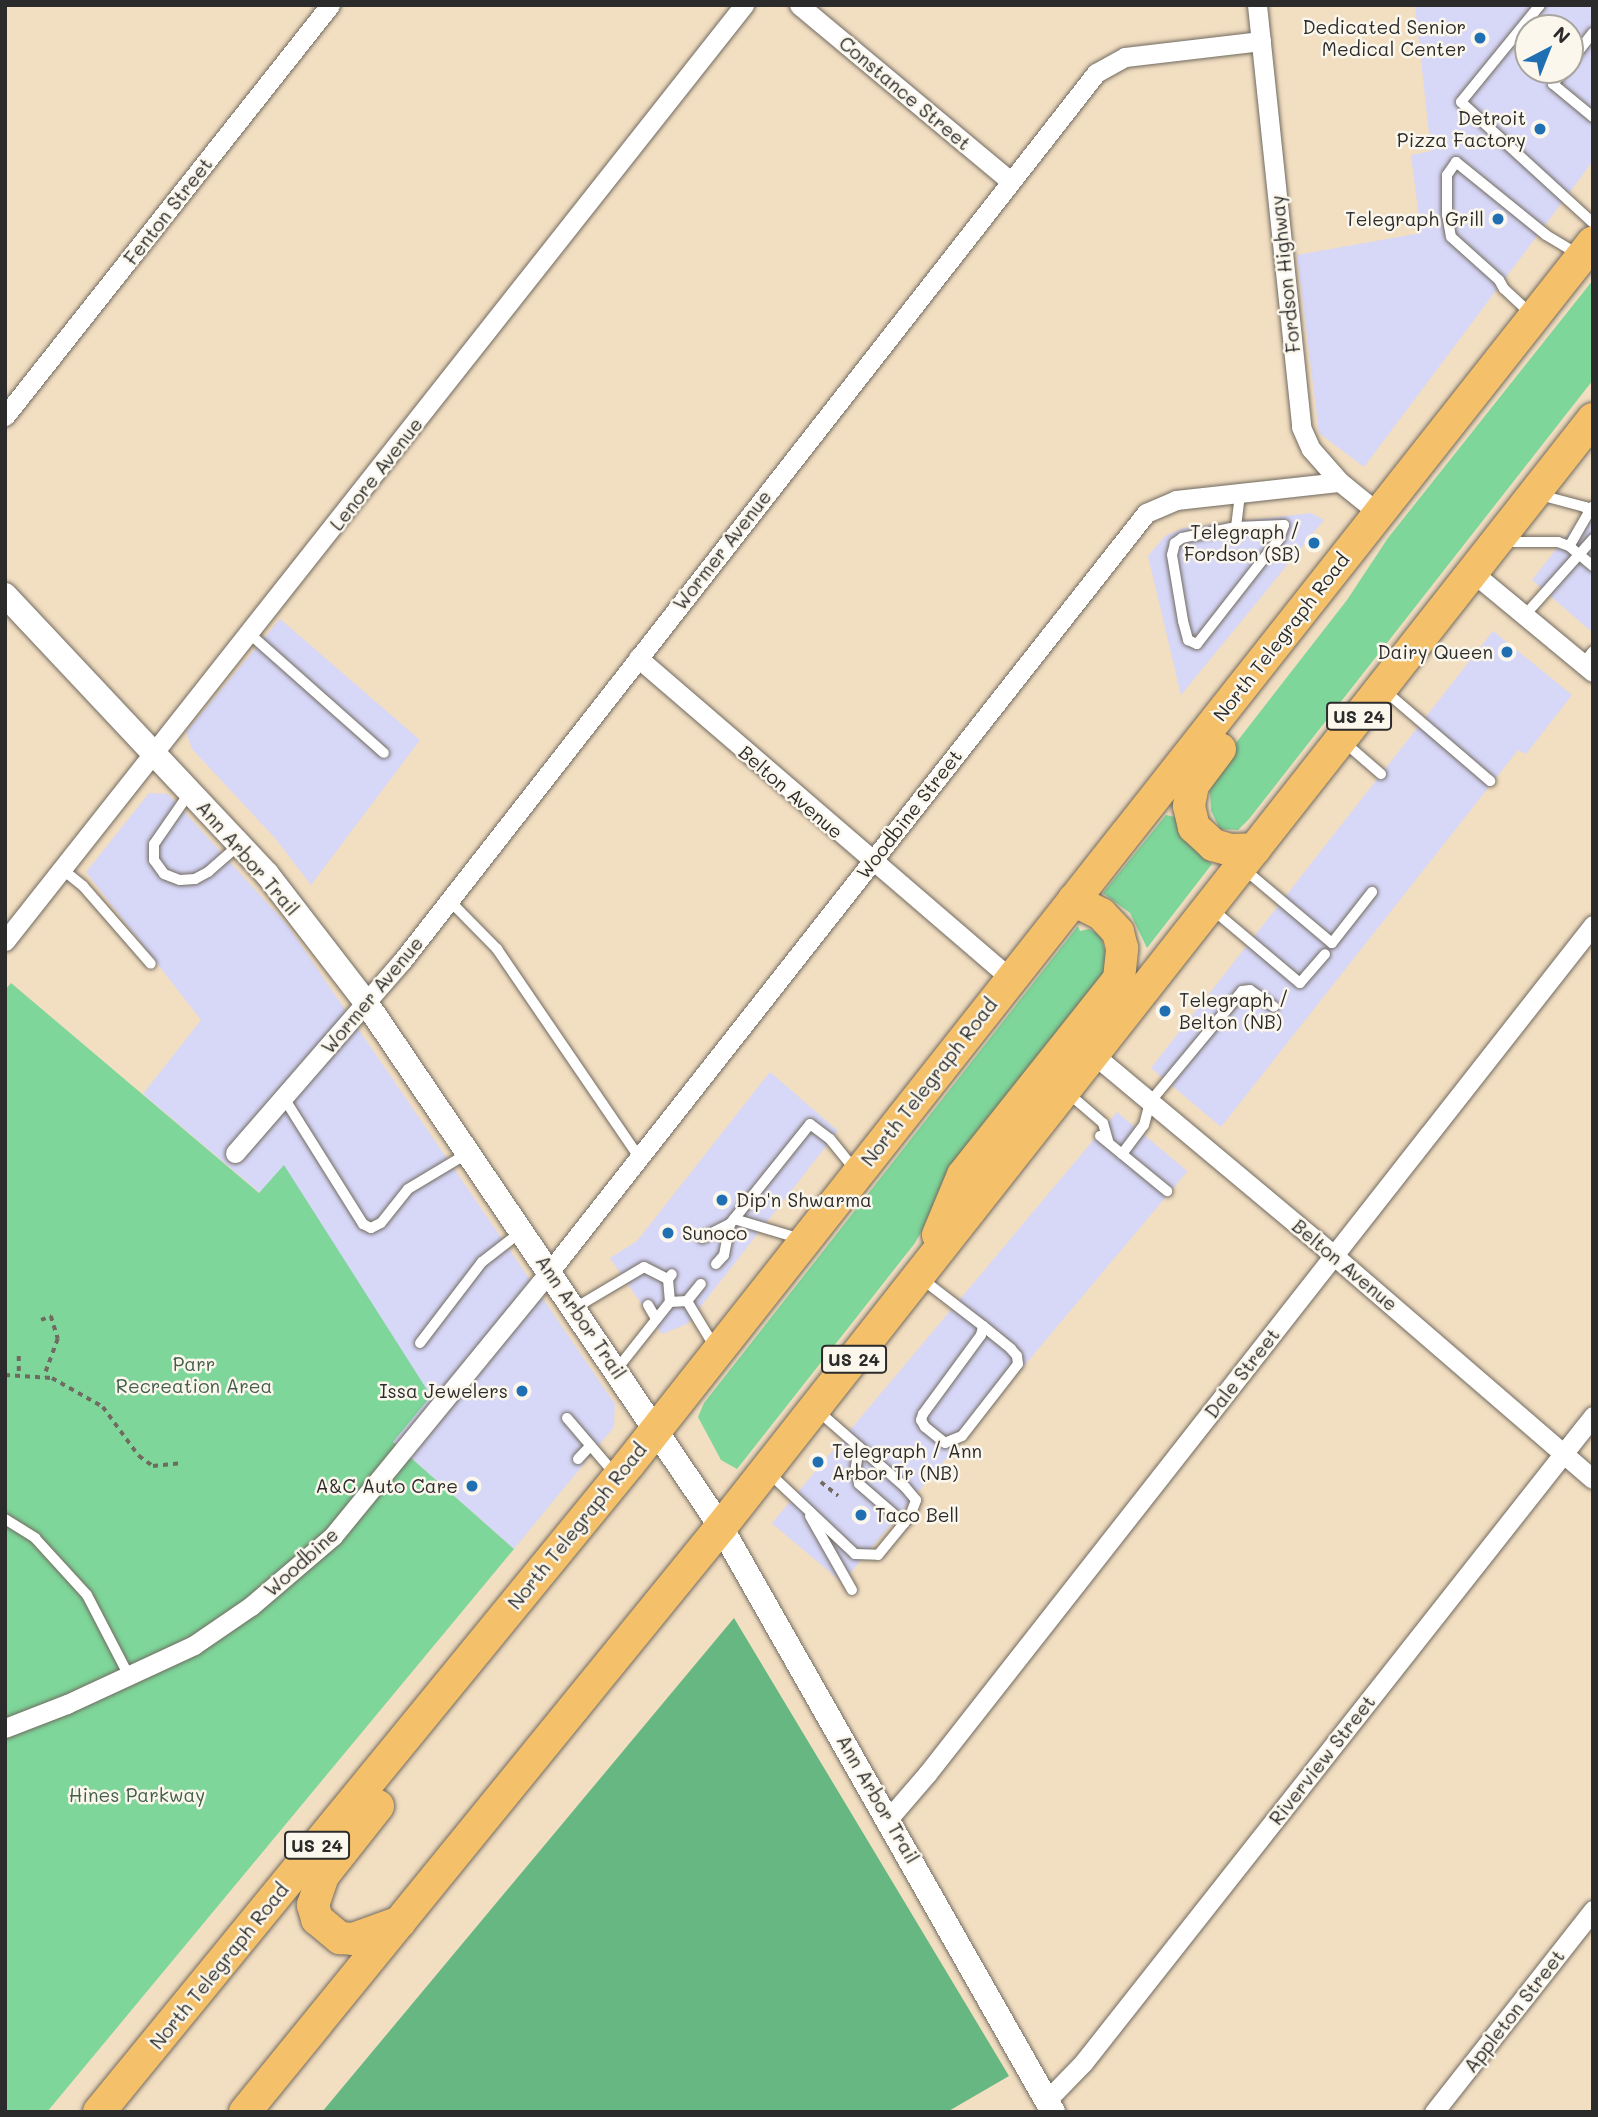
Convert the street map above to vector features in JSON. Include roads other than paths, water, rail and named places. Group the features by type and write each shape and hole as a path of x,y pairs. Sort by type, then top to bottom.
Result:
{"main road":[{"name":"North Telegraph Road","path":"99,2112 618,1477 1587,249"},
{"name":"US 24","path":"245,2112 721,1527 1593,419"},
{"path":"1248,858 1206,842 1194,827 1190,796 1193,785 1278,672 1320,588"},
{"path":"921,1273 963,1175 1119,979 1122,948 1118,932 1101,914 1073,900"},
{"path":"401,1921 353,1938 340,1938 317,1919 313,1905 317,1888 352,1837 503,1652 535,1579"}],"street":[{"name":"Fenton Street","path":"5,416 330,5"},
{"name":"Lenore Avenue","path":"5,942 744,5"},
{"name":"Constance Street","path":"799,5 1010,181"},
{"name":"Fordson Highway","path":"1257,5 1301,427 1311,449 1340,482 1377,512"},
{"name":"Wormer Avenue","path":"235,1153 367,1004 1083,88 1110,64 1125,57 1261,41"},
{"name":"Woodbine Street","path":"550,1271 1135,524 1158,506 1176,500 1340,482"},
{"path":"1472,572 1589,662"},
{"name":"Ann Arbor Trail","path":"5,594 267,874 367,1004 657,1428 721,1527 889,1818 1050,2106"},
{"name":"Belton Avenue","path":"638,658 871,862 1010,978"},
{"name":"Dale Street","path":"889,1818 927,1774 1593,925"},
{"name":"Belton Avenue","path":"1093,1054 1335,1256 1593,1479"},
{"name":"Woodbine","path":"5,1728 129,1676 194,1645 240,1614 333,1536 550,1271"},
{"name":"Riverview Street","path":"1050,2106 1593,1416"},
{"name":"Appleton Street","path":"1434,2112 1593,1910"}],"lane":[{"path":"1540,5 1461,102 1593,223"},
{"path":"1553,84 1593,117"},
{"path":"1533,316 1504,289 1499,280 1451,237 1447,215 1447,175 1456,162 1546,235 1587,249"},
{"path":"1236,527 1240,493"},
{"path":"1525,615 1573,549 1591,509 1534,493"},
{"path":"1284,525 1279,539 1197,644 1188,640 1183,621 1172,555 1175,543 1182,538 1236,527 1284,525"},
{"path":"1573,549 1593,538"},
{"path":"1496,542 1558,542 1573,549 1593,566"},
{"path":"250,634 384,753"},
{"path":"1381,688 1490,781"},
{"path":"1341,740 1381,774"},
{"path":"191,792 154,844 154,860 164,873 180,880 195,879 208,872 240,845"},
{"path":"1248,858 1332,943 1373,892"},
{"path":"62,869 83,886 151,964"},
{"path":"449,900 497,949 639,1157"},
{"path":"1209,907 1300,983 1325,954"},
{"path":"1122,1154 1144,1125 1150,1102 1242,991 1250,990 1274,1007"},
{"path":"1065,1090 1103,1124 1104,1139 1167,1191"},
{"path":"284,1098 363,1224 371,1228 381,1223 408,1189 469,1153"},
{"path":"702,1238 732,1221 810,1124 830,1139 857,1173"},
{"path":"732,1221 805,1240"},
{"path":"716,1265 724,1255 732,1221"},
{"path":"420,1343 482,1262 522,1231"},
{"path":"575,1308 632,1280 644,1267 670,1277 670,1302 616,1369"},
{"path":"921,1273 1011,1349 1018,1364 962,1436 945,1443 925,1427 921,1420 981,1335 983,1326"},
{"path":"670,1302 687,1301 701,1284"},
{"path":"687,1301 717,1352"},
{"path":"648,1305 656,1319"},
{"path":"766,1470 855,1554 878,1555 911,1516 916,1500 905,1487 815,1408"},
{"path":"567,1419 618,1477"},
{"path":"578,1459 590,1446"},
{"path":"859,1447 856,1467 859,1484 904,1523"},
{"path":"806,1509 852,1590"},
{"path":"5,1520 35,1538 87,1595 129,1676"}],"place":[{"name":"Dedicated Senior Medical Center","path":"1480,38"},
{"name":"Detroit Pizza Factory","path":"1540,129"},
{"name":"Telegraph Grill","path":"1498,219"},
{"name":"Telegraph / Fordson (SB)","path":"1314,543"},
{"name":"Dairy Queen","path":"1507,652"},
{"name":"Telegraph / Belton (NB)","path":"1165,1011"},
{"name":"Dip'n Shwarma","path":"722,1200"},
{"name":"Sunoco","path":"668,1233"},
{"name":"Issa Jewelers","path":"522,1391"},
{"name":"Telegraph / Ann Arbor Tr (NB)","path":"818,1462"},
{"name":"A&C Auto Care","path":"472,1486"},
{"name":"Taco Bell","path":"861,1515"}],"park label":[{"name":"Parr Recreation Area","path":"194,1375"},
{"name":"Hines Parkway","path":"137,1795"}]}
